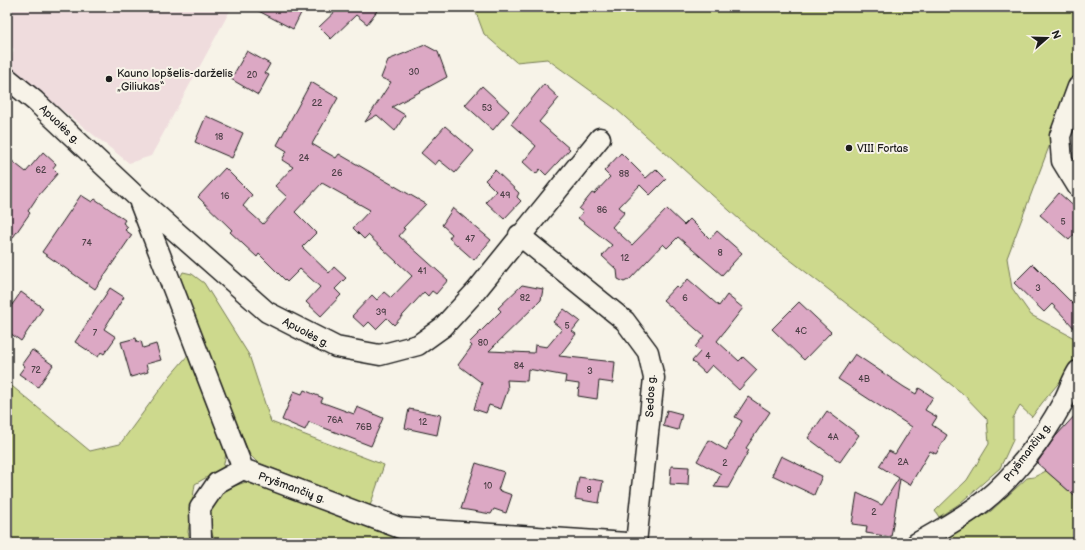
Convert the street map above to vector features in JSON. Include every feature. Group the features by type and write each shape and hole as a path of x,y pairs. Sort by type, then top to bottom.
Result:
{"street":[{"name":"Apuolės g.","path":"7,78 35,101 139,199 267,312 336,348 380,355 418,345 443,327 476,291 600,138"},
{"path":"1078,87 1060,136 1062,161 1078,187"},
{"path":"139,199 243,469 217,483 200,508 201,538 203,543"},
{"name":"Sedos g.","path":"520,235 625,321 648,352 654,378 636,543"},
{"name":"Pryšmančių g.","path":"917,543 948,526 984,501 1008,480 1037,442 1062,404 1078,372"},
{"name":"Pryšmančių g.","path":"243,469 400,528 627,543"}],"shaded area":[{"name":"Kauno lopšelis-darželis „Giliukas“","path":"9,7 232,7 151,156 129,163 42,94 9,64 14,49 7,44 7,10"}],"green space":[{"name":"VIII Fortas","path":"474,7 1078,7 1078,70 1007,258 1012,288 1031,315 1078,340 1078,360 1032,417 1020,406 1013,418 1013,440 1000,468 959,504 939,517 935,511 967,480 989,444 987,419 962,393 749,228 616,109 547,59 516,62 484,34"},
{"path":"183,272 192,274 204,283 249,355 271,422 384,465 370,506 257,462 250,455 177,283"},
{"path":"189,354 227,449 223,468 195,484 188,532 191,543 7,543 7,382 90,451 120,444 170,376"},
{"path":"1046,471 1078,499 1078,543 938,543 991,511 1027,478 1034,477"},
{"path":"246,482 416,542 450,543 215,543 208,520 213,500 231,487"}],"building":[{"path":"251,7 304,7 293,29"},
{"path":"340,7 380,7 367,24 356,15 331,39 319,27"},
{"path":"425,45 438,52 447,77 392,107 405,115 395,131 377,115 365,122 391,82 381,78 388,60"},
{"path":"247,51 270,64 265,73 269,75 258,95 231,79"},
{"path":"311,82 338,98 312,144 336,158 339,154 426,204 403,228 405,229 399,236 448,280 436,294 432,291 428,296 424,292 394,325 387,318 376,329 369,322 364,327 352,316 372,295 377,300 384,292 391,298 412,276 368,235 364,239 353,228 370,210 322,183 295,212 316,233 302,247 329,273 334,267 346,278 335,289 341,295 321,316 306,302 320,287 300,269 287,282 259,254 257,257 230,232 232,230 198,197 225,168 252,195 243,206 263,224 287,197 275,186 293,167 282,160 287,151 277,145"},
{"path":"544,84 559,98 539,122 570,149 546,175 540,169 536,174 523,162 536,146 511,124"},
{"path":"482,86 509,111 493,130 465,105"},
{"path":"206,116 243,133 232,158 195,142"},
{"path":"445,126 474,151 455,173 439,160 435,165 421,153"},
{"path":"43,152 56,164 53,168 58,173 38,196 28,211 30,213 7,246 7,157 26,172"},
{"path":"621,153 646,178 656,169 666,179 650,195 640,185 619,207 625,212 612,227 632,245 667,209 684,225 690,219 710,239 717,231 742,253 722,275 678,237 667,248 663,244 630,279 624,282 618,279 617,270 602,256 612,245 578,218 583,212 579,209 592,193 594,194 610,177 604,171"},
{"path":"495,170 519,193 517,197 521,201 504,219 486,202 496,191 485,180"},
{"path":"1059,193 1078,210 1078,230 1069,240 1040,215"},
{"path":"81,195 92,202 95,199 125,220 123,223 128,227 125,230 132,235 95,289 42,252"},
{"path":"453,208 491,240 474,260 449,238 452,234 442,225"},
{"path":"1033,264 1078,309 1078,332 1052,304 1044,312 1014,283"},
{"path":"688,279 719,306 727,295 743,308 717,341 739,361 743,357 757,370 739,390 712,365 705,373 692,361 700,352 695,347 704,336 663,300 676,286 679,289"},
{"path":"522,285 543,289 541,300 489,351 534,353 535,345 547,347 562,329 553,322 564,309 580,321 572,331 576,334 559,356 615,362 613,383 599,381 597,399 578,396 579,384 565,382 566,376 528,369 527,381 507,380 508,389 501,409 489,405 486,413 474,409 482,383 458,365 472,346 469,343 501,311 498,308"},
{"path":"110,288 124,297 104,329 116,337 104,354 101,352 98,357 75,342"},
{"path":"21,292 43,308 21,341 7,331 7,312"},
{"path":"799,302 831,332 804,360 772,329"},
{"path":"136,338 137,342 141,341 143,348 156,344 161,360 146,364 148,372 131,377 121,342"},
{"path":"32,350 53,365 38,387 19,374 25,366 22,364"},
{"path":"855,354 916,394 919,388 933,397 925,410 937,417 932,425 947,435 936,454 930,451 910,485 900,479 891,537 866,533 867,526 852,524 857,493 882,505 899,478 879,466 889,451 895,454 912,427 838,379"},
{"path":"304,390 323,398 321,402 354,414 357,407 383,418 371,446 309,422 305,430 282,420 294,391 302,394"},
{"path":"748,397 770,412 746,448 749,450 728,488 714,487 721,474 697,461 709,440 726,450 742,421 735,417"},
{"path":"409,409 441,415 437,435 405,428"},
{"path":"667,410 682,414 678,430 663,426"},
{"path":"827,411 859,435 840,462 808,438"},
{"path":"1078,412 1078,499 1037,463 1055,437"},
{"path":"781,456 822,476 814,495 772,475"},
{"path":"476,463 504,472 498,490 512,495 506,513 494,509 491,514 461,509"},
{"path":"671,466 689,467 688,485 670,484"},
{"path":"579,477 603,481 599,503 575,499"}],"place":[{"name":"Kauno lopšelis-darželis „Giliukas“","path":"109,79"},
{"name":"VIII Fortas","path":"849,148"}]}
